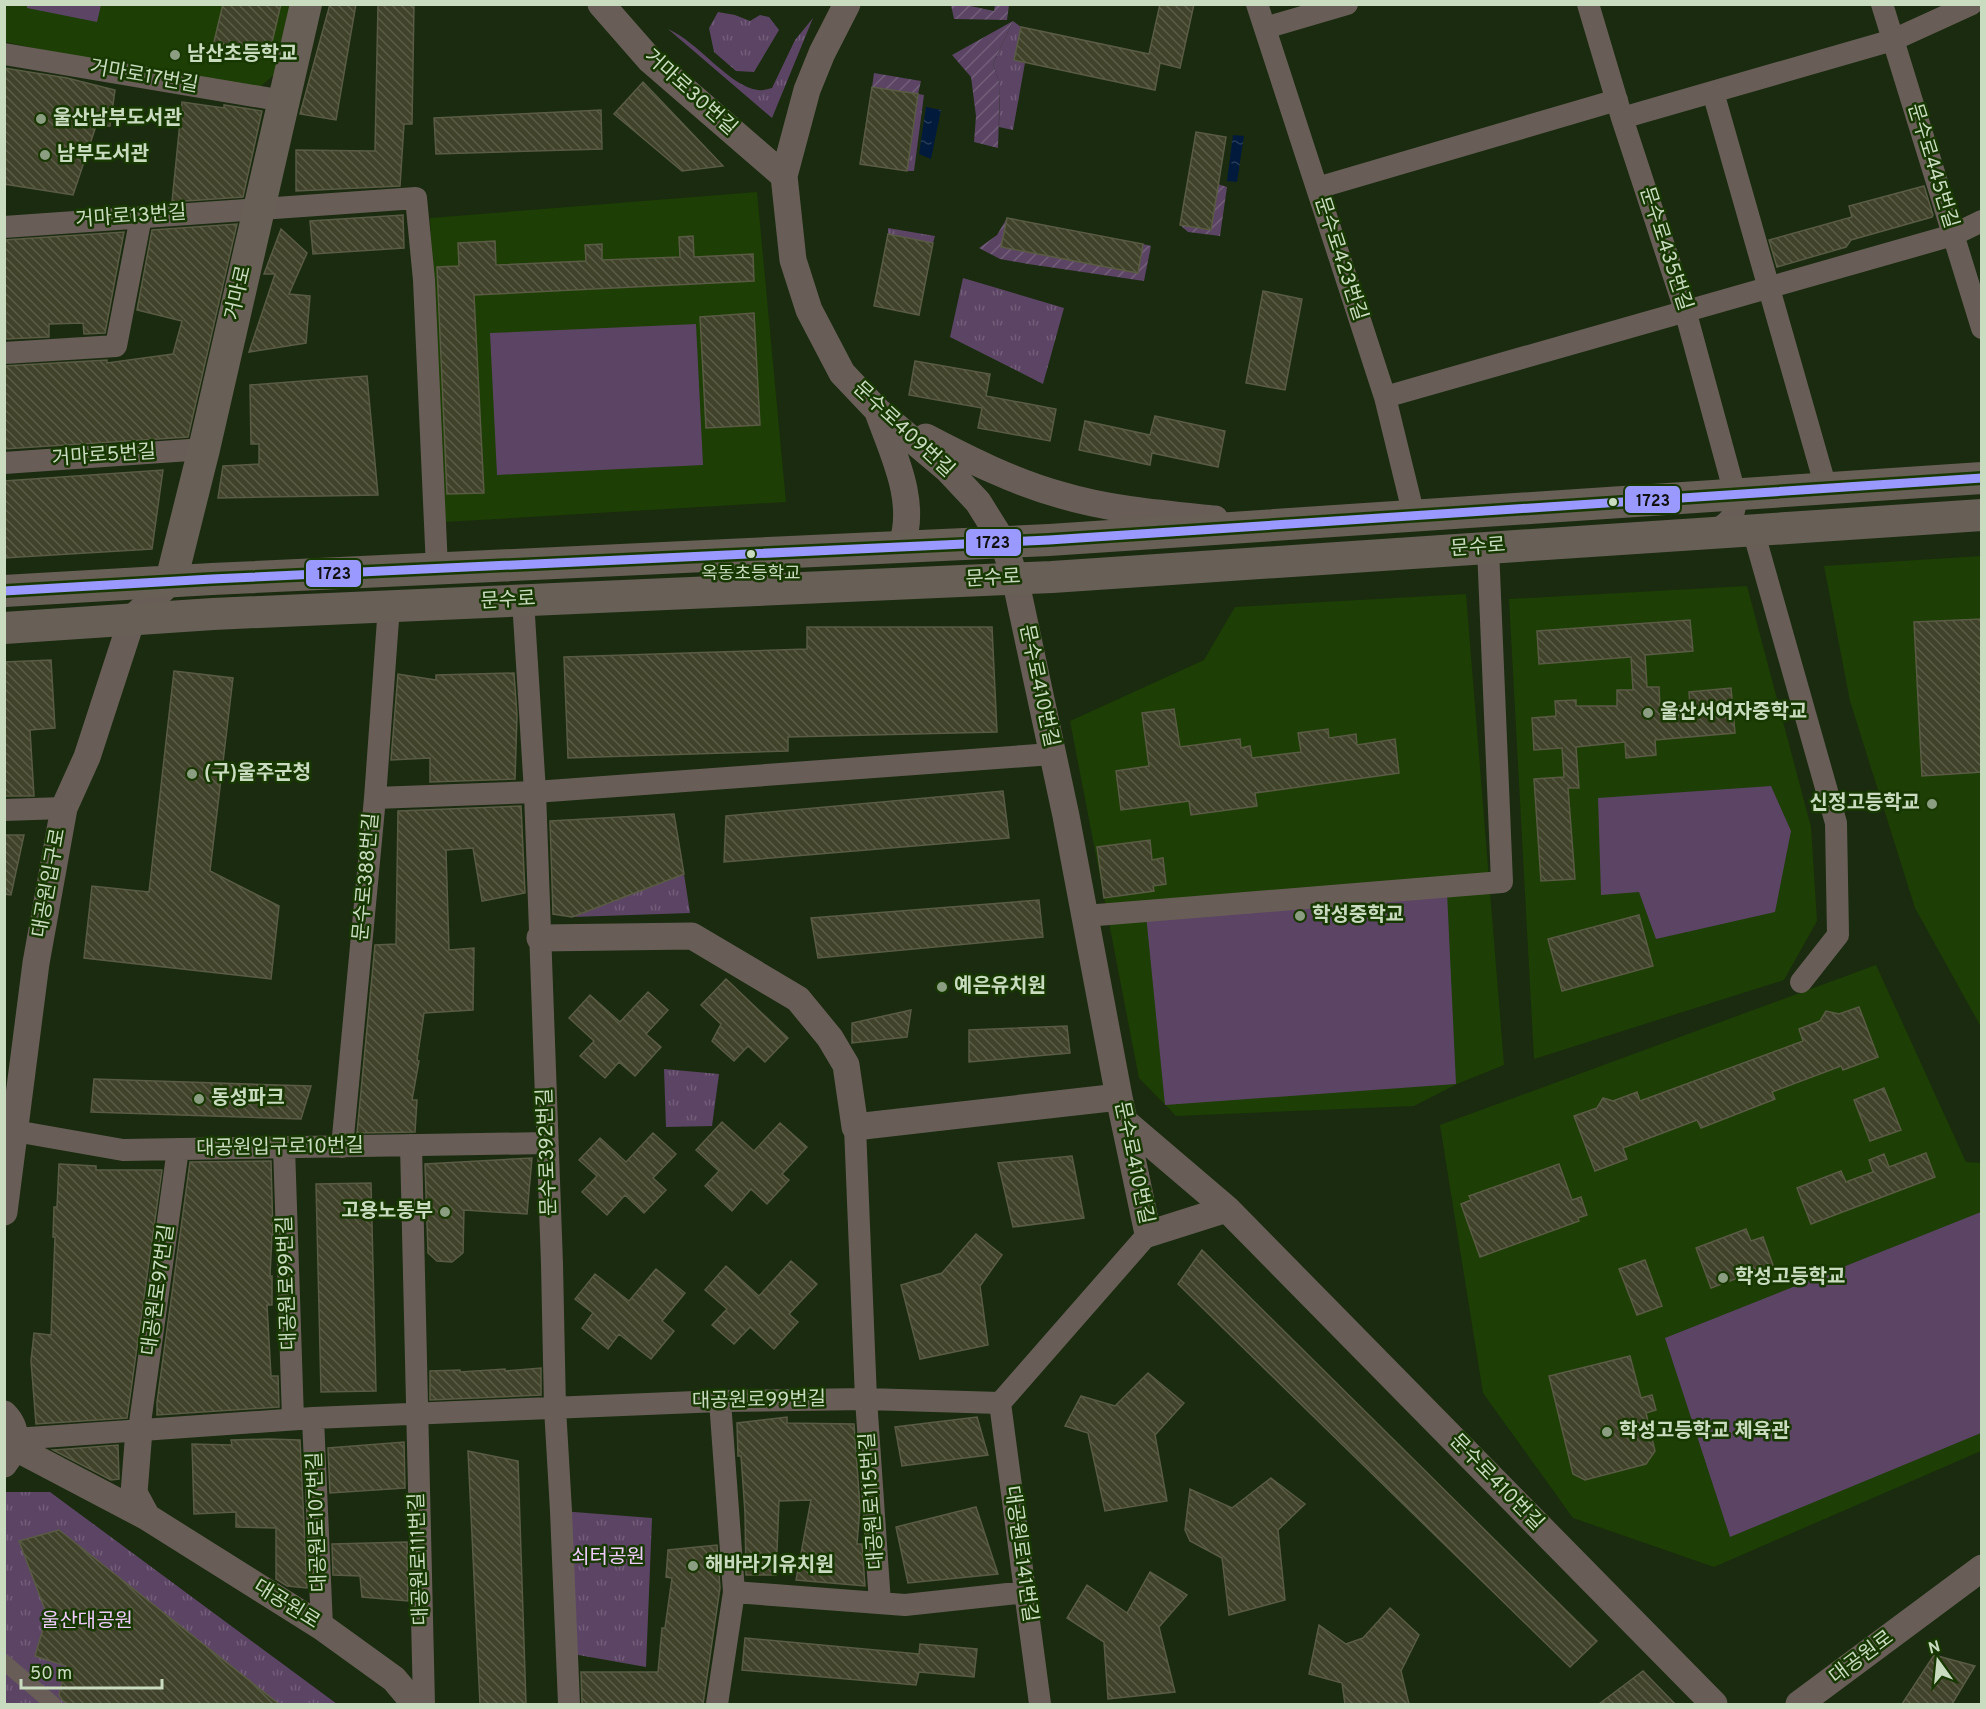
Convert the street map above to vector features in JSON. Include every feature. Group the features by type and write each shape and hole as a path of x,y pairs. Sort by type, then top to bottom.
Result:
{"main road":[{"name":"거마로","path":"171,581 204,449 306,4"},
{"name":"문수로","path":"4,591 171,581 1003,542 1982,478"},
{"path":"1902,483 1869,491 1860,496 1856,504 1858,512 1867,517 1903,520"},
{"name":"문수로","path":"4,628 389,606 1016,578 1982,515"}],"street":[{"name":"거마로30번길","path":"601,4 650,60 784,176"},
{"name":"문수로409번길","path":"847,4 822,53 807,90 784,176 793,260 809,310 843,373 878,411 948,470 978,502 1003,542"},
{"name":"문수로423번길","path":"1257,4 1385,397 1414,516"},
{"path":"1265,28 1347,4"},
{"name":"문수로435번길","path":"1588,4 1619,109 1685,310 1735,495"},
{"name":"문수로445번길","path":"1882,4 1982,328"},
{"path":"1317,188 1619,109 1713,92 1893,40 1972,4"},
{"name":"거마로17번길","path":"4,54 284,101"},
{"path":"1713,92 1826,488"},
{"name":"거마로13번길","path":"4,227 416,198 424,280 437,568"},
{"path":"4,353 116,345 141,217"},
{"path":"1385,397 1953,235 1982,221"},
{"path":"878,411 984,466 1061,495 1105,506 1271,525"},
{"path":"878,411 904,488 907,526 900,547"},
{"name":"거마로5번길","path":"4,463 204,449"},
{"path":"1706,533 1720,527 1730,519 1735,508 1735,495"},
{"path":"1753,530 1836,823 1838,935 1801,982"},
{"name":"문수로410번길","path":"1003,542 1016,578 1066,816 1148,1234 1227,1209 1714,1704"},
{"path":"1085,916 1502,882 1488,548"},
{"name":"대공원입구로","path":"4,1212 36,963 64,808 87,757 132,619 171,581"},
{"name":"문수로392번길","path":"523,600 535,792 555,1408 569,1704"},
{"name":"문수로388번길","path":"342,1146 375,798 389,606"},
{"path":"375,798 535,792 1052,754"},
{"path":"4,810 64,808"},
{"path":"540,938 693,936 798,999 830,1038 846,1065 855,1127 1122,1110 1227,1209"},
{"name":"대공원로115번길","path":"855,1127 866,1399 880,1603"},
{"name":"대공원입구로10번길","path":"15,1131 123,1150 547,1143"},
{"name":"대공원로111번길","path":"411,1145 424,1704"},
{"name":"대공원로99번길","path":"284,1148 303,1419"},
{"name":"대공원로97번길","path":"139,1430 178,1149"},
{"path":"1000,1403 1148,1234"},
{"name":"대공원로99번길","path":"139,1430 303,1419 720,1401 866,1399 1000,1403"},
{"path":"717,1704 734,1592 720,1401"},
{"name":"대공원로141번길","path":"1000,1403 1040,1704"},
{"path":"4,1414 14,1428 11,1450 139,1430 134,1493 147,1517"},
{"name":"대공원로107번길","path":"303,1419 322,1627"},
{"name":"대공원로","path":"11,1450 147,1517 322,1627 394,1679 415,1704"},
{"name":"대공원로","path":"1799,1704 1982,1568"},
{"path":"734,1592 904,1605 1026,1592"},
{"path":"4,1662 53,1704"}],"shaded area":[{"name":"남산초등학교","path":"4,5 292,5 283,67 253,93 5,42"},
{"name":"옥동초등학교","path":"757,192 786,502 444,522 430,218"},
{"name":"신정고등학교","path":"1981,556 1981,1027 1915,908 1850,701 1824,566"},
{"name":"울산서여자중학교","path":"1747,586 1811,827 1817,921 1784,980 1534,1059 1509,599"},
{"name":"학성중학교","path":"1466,594 1504,1065 1457,1084 1414,1106 1176,1116 1139,1078 1070,721 1204,660 1235,607"},
{"name":"학성고등학교","path":"1876,965 1966,1162 1981,1163 1981,1451 1714,1567 1573,1518 1483,1393 1440,1125"}],"green space":[{"path":"27,4 101,5 97,22 27,8"},
{"path":"951,5 966,5 994,11 995,5 1009,5 1007,20 954,19"},
{"path":"718,12 750,21 760,15 769,17 779,30 754,72 736,71 714,52 709,28"},
{"path":"813,18 772,118 668,29 690,43 736,81 747,87 761,90 772,88 795,40"},
{"path":"1013,21 1021,27 1014,60 1025,63 1013,130 999,127 1000,85 993,64"},
{"path":"1013,21 993,64 1000,85 998,148 974,142 976,116 971,77 952,55"},
{"path":"874,73 921,81 918,94 872,87"},
{"path":"918,94 924,95 914,171 907,171"},
{"path":"1218,184 1227,187 1220,236 1188,232 1180,225 1211,230"},
{"path":"1007,218 1002,247 1137,273 1143,244 1151,246 1144,281 1000,259 979,248 997,235"},
{"path":"888,228 935,236 933,243 888,234"},
{"path":"963,278 1064,308 1043,384 950,337"},
{"path":"696,324 703,465 497,475 490,333"},
{"path":"1771,786 1791,831 1775,912 1656,939 1639,892 1601,895 1598,798"},
{"path":"684,874 690,913 572,917"},
{"path":"1447,892 1456,1084 1165,1105 1146,915"},
{"path":"664,1069 719,1074 712,1126 666,1127"},
{"path":"1981,1212 1981,1433 1730,1537 1665,1338"},
{"name":"울산대공원","path":"5,1492 50,1492 337,1704 5,1704"},
{"name":"쇠터공원","path":"561,1511 652,1518 646,1667 567,1653"}],"water":[{"path":"926,107 941,110 931,159 919,154"},
{"path":"1233,135 1244,136 1237,182 1227,181"}],"building":[{"path":"223,4 281,4 268,59 213,46"},
{"path":"330,4 356,4 336,120 300,114"},
{"path":"378,4 414,4 412,124 404,124 400,186 296,191 296,150 375,151"},
{"path":"1160,4 1194,4 1180,68 1160,63 1155,90 1014,60 1021,27 1149,54"},
{"name":"남부도서관","path":"4,68 67,78 115,90 110,126 96,126 73,195 4,184"},
{"path":"643,82 723,166 682,171 614,114"},
{"path":"872,87 918,94 907,171 860,164"},
{"path":"182,102 262,111 243,197 172,202"},
{"path":"601,110 602,149 436,154 434,118"},
{"path":"1196,132 1226,137 1211,230 1180,225"},
{"path":"1924,186 1932,217 1851,240 1846,247 1777,267 1769,240 1852,217 1849,206"},
{"path":"403,215 404,248 313,254 310,221"},
{"path":"1007,218 1143,244 1138,273 1001,247"},
{"path":"237,224 188,437 4,449 4,366 107,360 107,363 173,354 182,321 137,310 152,230"},
{"path":"281,229 307,253 289,294 310,296 306,343 249,352 275,274 264,274"},
{"path":"124,232 105,333 84,334 83,323 49,324 49,337 6,339 4,240"},
{"path":"888,234 933,243 919,315 874,306"},
{"path":"693,236 694,257 753,254 754,281 474,295 484,493 447,494 437,267 459,266 458,243 495,241 496,265 586,261 585,245 602,244 602,260 680,257 679,237"},
{"path":"1263,291 1302,299 1285,390 1246,383"},
{"path":"754,313 760,425 706,428 700,317"},
{"path":"915,361 990,374 986,396 1056,409 1050,441 978,428 982,408 909,395"},
{"path":"367,376 378,495 218,498 223,466 259,464 259,444 251,444 250,385"},
{"path":"1155,416 1225,431 1218,467 1152,453 1150,465 1079,450 1085,421 1150,435"},
{"path":"163,470 152,549 4,558 4,481"},
{"path":"1982,619 1982,772 1922,776 1914,622"},
{"path":"1690,620 1693,651 1645,655 1647,687 1659,687 1660,707 1690,705 1689,692 1731,688 1735,733 1655,740 1656,755 1626,758 1625,742 1576,747 1579,788 1568,788 1575,879 1541,881 1534,779 1564,777 1562,748 1534,750 1532,718 1556,716 1555,701 1576,700 1576,706 1617,706 1617,690 1633,690 1631,657 1539,664 1537,631"},
{"path":"807,627 992,627 997,732 788,737 788,751 568,758 564,657 807,649"},
{"path":"51,660 55,728 30,730 34,796 4,796 4,662"},
{"name":"(구)울주군청","path":"174,671 233,678 210,871 279,906 271,979 84,958 92,886 149,892"},
{"path":"514,673 517,715 515,779 430,782 430,758 391,760 398,674 436,680 436,675"},
{"path":"1174,709 1180,747 1240,739 1241,748 1250,746 1252,758 1301,752 1298,733 1328,729 1329,738 1356,734 1357,745 1395,739 1399,773 1255,793 1257,806 1191,815 1189,801 1121,810 1116,771 1149,766 1142,713"},
{"path":"1003,791 1009,838 724,862 726,816"},
{"path":"521,806 525,893 482,901 473,848 446,850 449,950 474,948 473,1010 424,1013 412,1100 417,1100 415,1132 357,1133 375,945 396,944 398,811"},
{"path":"674,814 684,874 572,917 553,914 550,821"},
{"path":"4,835 24,835 11,895 4,894"},
{"path":"1150,840 1152,860 1163,858 1166,884 1153,886 1154,891 1104,898 1097,847"},
{"path":"1039,900 1043,937 818,958 811,918"},
{"path":"1639,915 1653,966 1562,991 1548,939"},
{"path":"726,979 788,1038 765,1062 748,1046 734,1061 712,1041 721,1024 701,1005"},
{"path":"648,992 668,1010 646,1034 661,1047 635,1076 619,1062 605,1078 580,1056 594,1041 569,1018 590,995 620,1022"},
{"path":"1859,1007 1878,1057 1843,1070 1841,1066 1772,1092 1775,1099 1701,1128 1697,1120 1623,1148 1627,1159 1595,1171 1574,1116 1597,1108 1603,1098 1613,1101 1637,1092 1640,1101 1803,1041 1799,1029 1820,1021 1826,1011 1839,1014"},
{"path":"911,1010 907,1037 852,1043 852,1023"},
{"path":"1067,1026 1070,1053 969,1062 969,1030"},
{"name":"동성파크","path":"94,1079 311,1086 301,1119 91,1112"},
{"path":"1884,1088 1901,1130 1870,1141 1854,1100"},
{"path":"722,1122 754,1151 780,1123 807,1147 782,1174 789,1180 767,1204 751,1189 732,1211 705,1186 719,1171 696,1150"},
{"path":"653,1133 676,1154 653,1178 666,1190 644,1213 625,1195 607,1215 582,1192 597,1176 579,1160 600,1138 626,1162"},
{"path":"1926,1153 1935,1177 1811,1224 1797,1188 1841,1171 1846,1182 1873,1172 1869,1160 1884,1154 1889,1167"},
{"path":"1072,1156 1084,1218 1013,1227 998,1163"},
{"name":"고용노동부","path":"532,1158 527,1214 464,1210 463,1253 452,1262 437,1261 428,1253 425,1164"},
{"path":"271,1161 272,1305 267,1305 271,1376 278,1376 279,1407 157,1415 190,1162"},
{"path":"59,1164 96,1166 96,1170 162,1170 127,1418 36,1424 31,1361 34,1333 51,1335 54,1207 57,1207"},
{"path":"1559,1164 1572,1200 1581,1197 1587,1215 1578,1218 1579,1221 1480,1257 1461,1204 1471,1200 1469,1196"},
{"path":"371,1183 376,1391 321,1392 316,1184"},
{"path":"1746,1229 1751,1241 1763,1237 1773,1265 1711,1288 1696,1248"},
{"path":"976,1234 1002,1255 980,1286 988,1345 920,1359 901,1285 942,1273"},
{"path":"1202,1250 1597,1641 1570,1667 1178,1284"},
{"path":"1645,1260 1662,1306 1637,1315 1619,1269"},
{"path":"791,1261 817,1284 789,1314 798,1322 774,1349 750,1327 734,1344 712,1325 727,1309 705,1290 726,1266 759,1296"},
{"path":"656,1269 685,1293 662,1321 674,1331 651,1359 619,1334 608,1349 582,1328 593,1313 575,1299 595,1274 629,1301"},
{"name":"학성고등학교 체육관","path":"1630,1356 1641,1398 1652,1395 1656,1410 1646,1413 1655,1451 1646,1464 1585,1480 1573,1474 1549,1376"},
{"path":"541,1368 541,1395 430,1400 430,1371 505,1369 505,1371"},
{"path":"1148,1373 1184,1403 1155,1435 1167,1501 1105,1511 1088,1433 1065,1426 1081,1396 1115,1406"},
{"path":"787,1417 787,1423 854,1424 860,1507 857,1544 862,1544 865,1586 796,1580 811,1500 779,1501 776,1575 746,1575 745,1513 741,1456 738,1456 737,1423"},
{"path":"977,1417 988,1455 902,1466 895,1427"},
{"path":"231,1440 300,1440 307,1588 287,1586 276,1579 276,1528 236,1527 236,1512 194,1514 192,1444 232,1445"},
{"path":"404,1442 405,1488 330,1493 328,1448"},
{"path":"118,1445 119,1479 111,1480 53,1450"},
{"path":"468,1451 518,1461 526,1704 480,1704"},
{"path":"1271,1478 1305,1504 1278,1530 1285,1600 1229,1615 1222,1558 1190,1541 1185,1530 1190,1489 1232,1508"},
{"path":"976,1507 998,1574 908,1583 896,1527"},
{"path":"59,1530 279,1704 69,1704 63,1701 59,1695 66,1666 35,1656 47,1615 19,1541"},
{"path":"407,1542 408,1601 362,1597 360,1576 333,1575 332,1544"},
{"path":"717,1545 720,1588 703,1704 582,1704 581,1672 658,1672 662,1628 665,1628 672,1578 666,1577 668,1550"},
{"path":"1150,1572 1187,1595 1159,1627 1175,1692 1108,1699 1104,1642 1067,1618 1087,1585 1127,1613"},
{"path":"1390,1608 1419,1635 1401,1671 1409,1704 1345,1704 1342,1683 1309,1674 1319,1625 1346,1644 1363,1638"},
{"path":"745,1638 919,1654 920,1644 977,1649 974,1677 919,1672 916,1685 742,1670"},
{"path":"1934,1655 1975,1666 1952,1704 1902,1704"},
{"path":"1643,1671 1675,1704 1599,1704"}],"transit line":[{"name":"1723","path":"4,591 212,579 1049,540 1982,478"}],"place":[{"name":"남산초등학교","path":"175,55"},
{"name":"울산남부도서관","path":"41,119"},
{"name":"남부도서관","path":"45,155"},
{"name":"옥동초등학교","path":"751,554"},
{"name":"울산서여자중학교","path":"1648,713"},
{"name":"(구)울주군청","path":"192,774"},
{"name":"신정고등학교","path":"1932,804"},
{"name":"학성중학교","path":"1300,916"},
{"name":"예은유치원","path":"942,987"},
{"name":"동성파크","path":"199,1099"},
{"name":"고용노동부","path":"445,1212"},
{"name":"학성고등학교","path":"1723,1278"},
{"name":"학성고등학교 체육관","path":"1607,1432"},
{"name":"해바라기유치원","path":"693,1566"}]}
